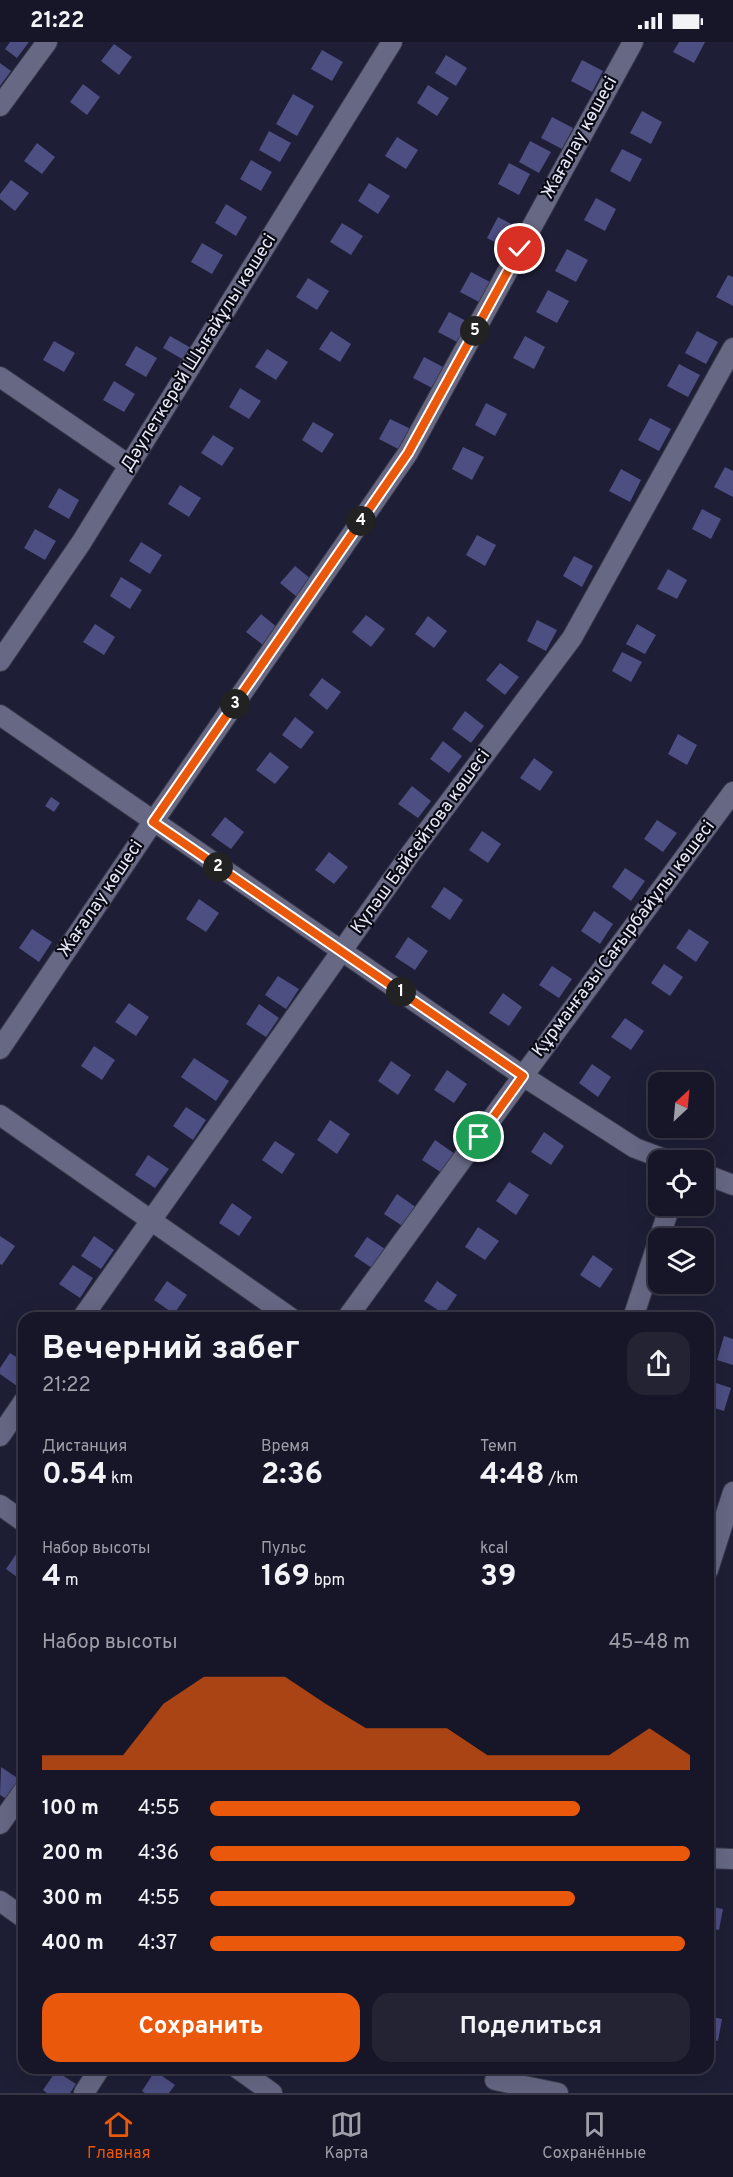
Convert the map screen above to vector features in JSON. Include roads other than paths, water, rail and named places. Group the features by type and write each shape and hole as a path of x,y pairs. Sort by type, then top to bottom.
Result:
{"street":[{"path":"0,106 47,42"},
{"name":"Дәулеткерей Шығайұлы көшесі","path":"0,661 81,543 392,42"},
{"name":"Жағалау көшесі","path":"0,1049 153,822 408,453 632,43"},
{"name":"Күләш Байсейтова көшесі","path":"86,1312 341,951 572,638 733,348"},
{"path":"0,377 129,465"},
{"path":"0,715 523,1076 635,1148 648,1153"},
{"name":"Құрманғазы Сағырбайұлы көшесі","path":"351,1312 733,792"},
{"path":"0,1115 282,1312"},
{"path":"714,1178 733,1185"},
{"path":"635,1312 648,1273"},
{"path":"0,1436 18,1410"},
{"path":"714,1552 732,1499"},
{"path":"0,1505 18,1518"},
{"path":"0,1824 18,1798"},
{"path":"714,1858 733,1859"},
{"path":"0,1901 18,1914"},
{"path":"84,2093 96,2074"},
{"path":"245,2074 272,2093"},
{"path":"495,2081 558,2093"}]}
